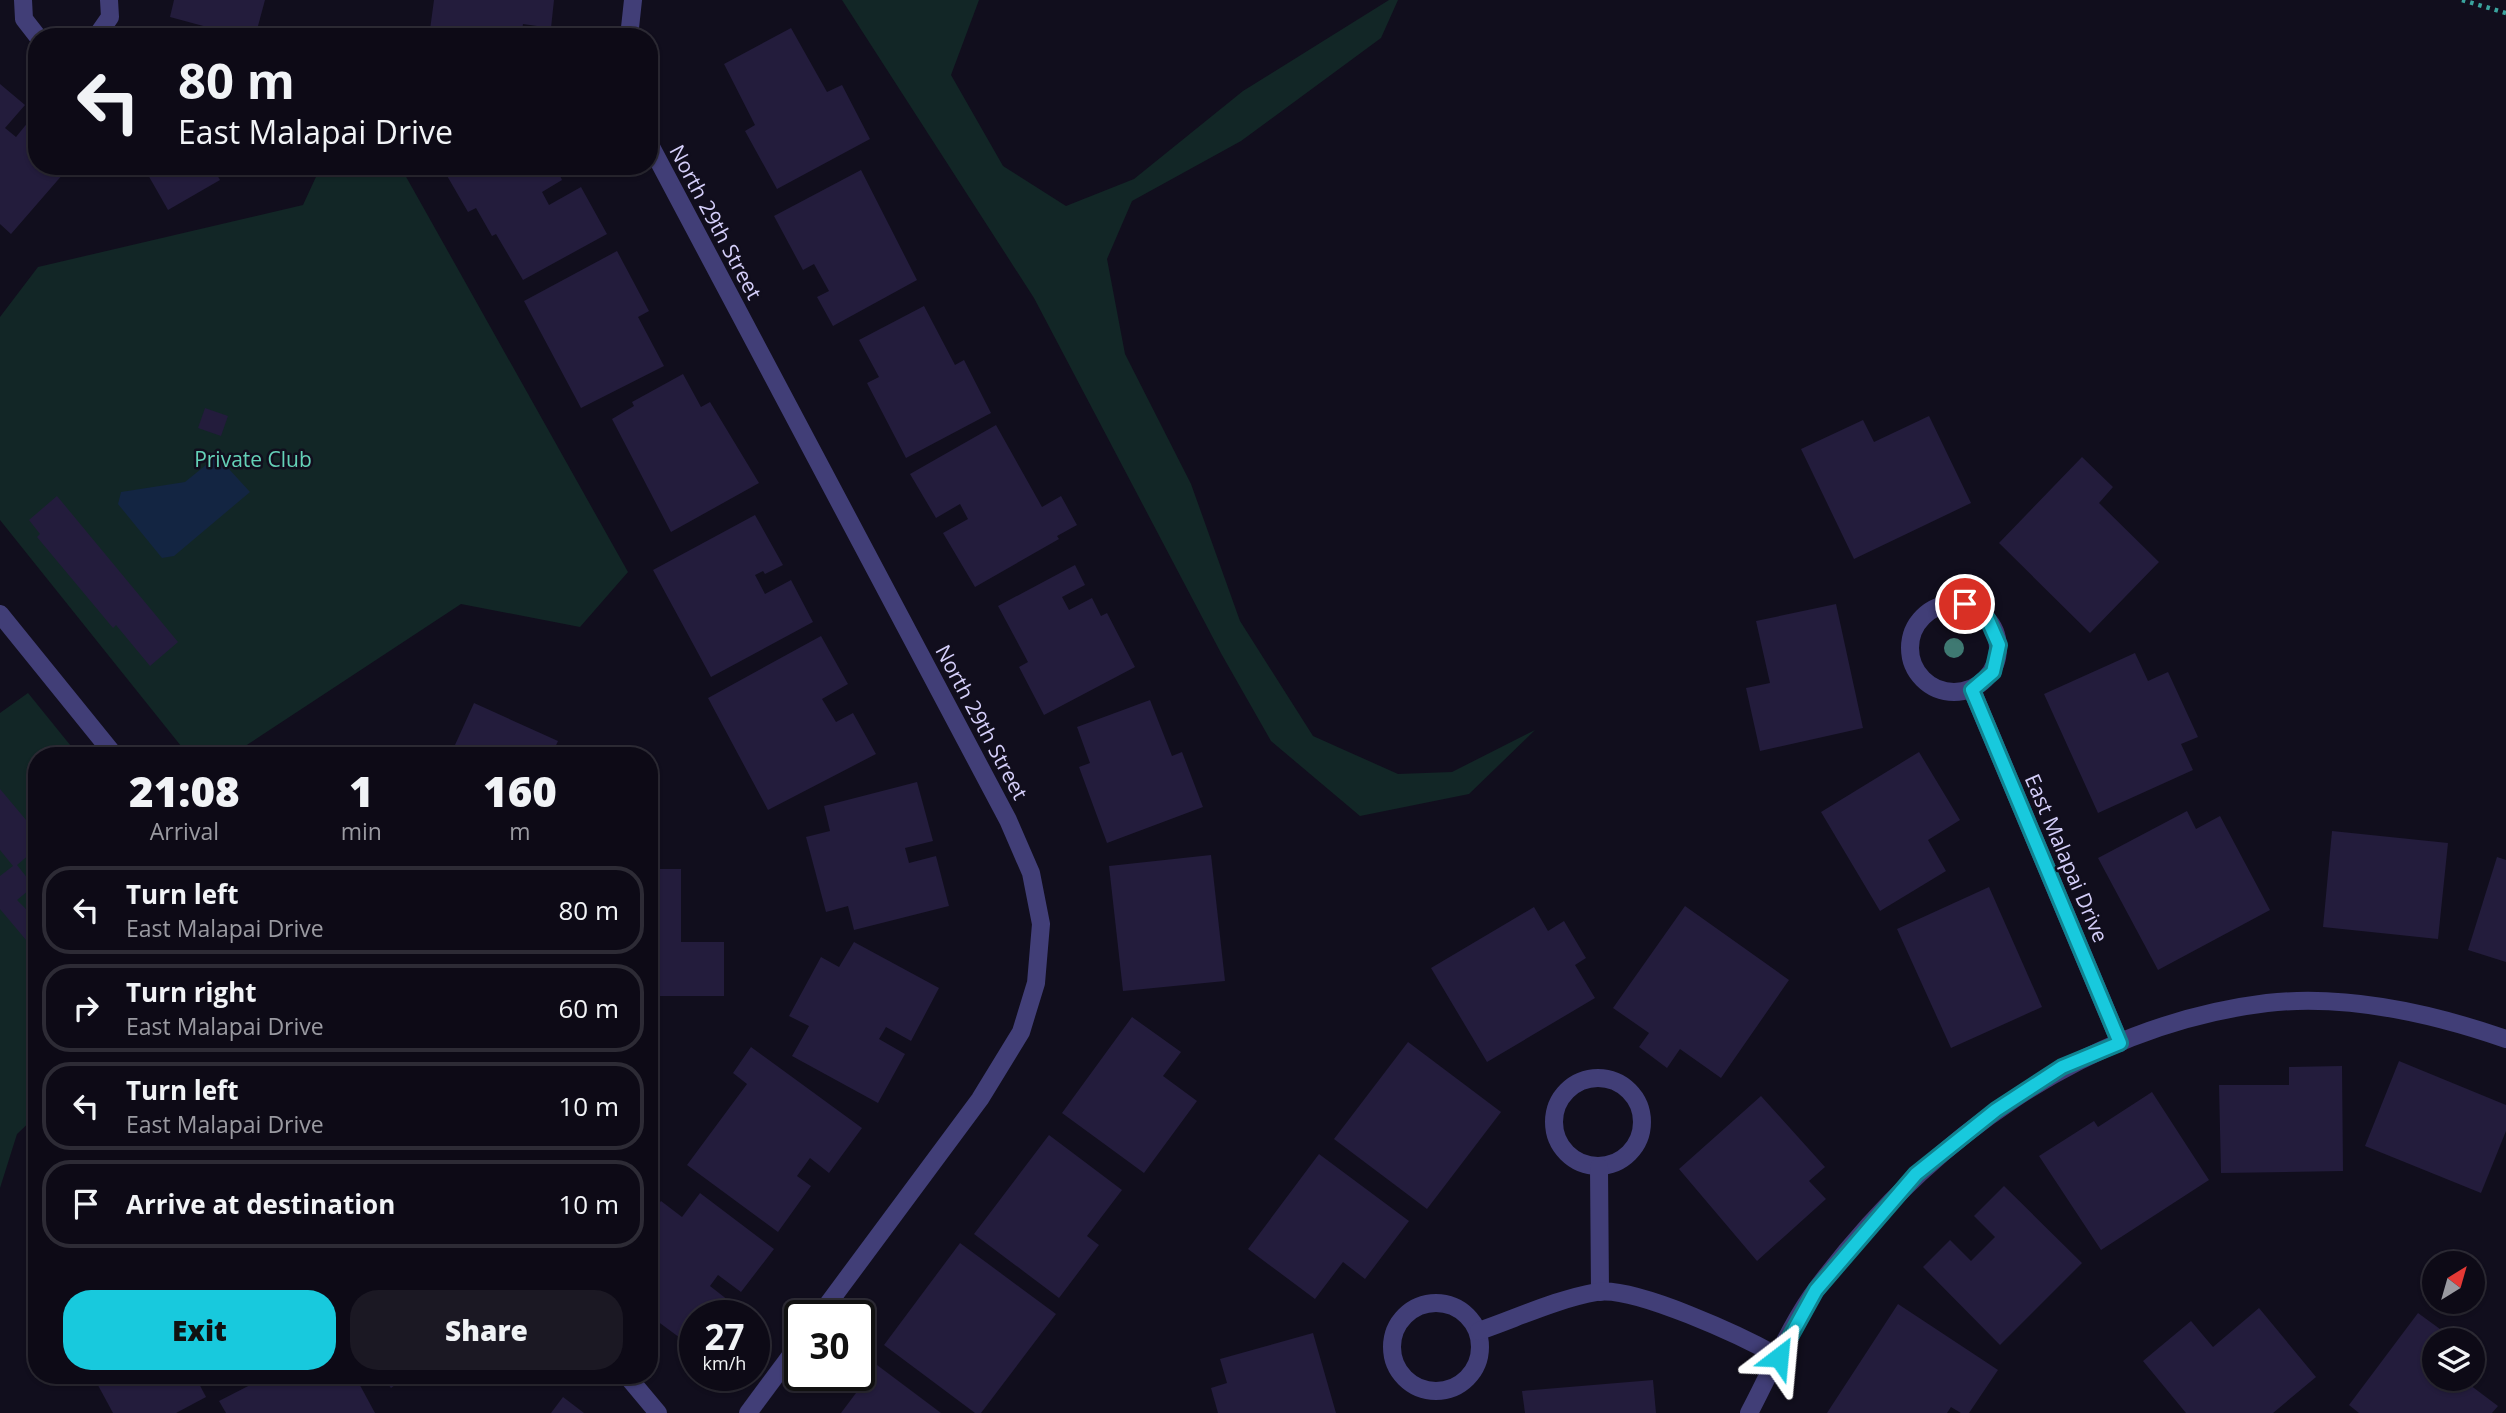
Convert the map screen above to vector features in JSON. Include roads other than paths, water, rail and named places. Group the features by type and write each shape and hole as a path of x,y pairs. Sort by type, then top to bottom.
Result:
{"street":[{"path":"23,0 24,19 30,28"},
{"path":"102,28 110,17 109,0"},
{"path":"630,28 633,0"},
{"name":"North 29th Street","path":"658,160 1008,820 1031,873 1041,924 1036,983 1021,1032 980,1099 831,1300"},
{"path":"1965,604 1988,620 1999,645 1993,672 1972,690 1944,692 1920,677 1909,652 1916,625 1937,606 1965,604"},
{"path":"0,614 108,747"},
{"name":"East Malapai Drive","path":"1972,690 2120,1043"},
{"path":"1749,1413 1816,1290 1916,1174 1996,1110 2062,1067 2186,1020 2267,1003 2337,1003 2387,1008 2454,1021 2506,1039"},
{"path":"1596,1077 1623,1085 1640,1107 1641,1134 1626,1157 1599,1167 1573,1159 1556,1137 1555,1110 1570,1086 1596,1077"},
{"path":"1599,1167 1600,1292"},
{"path":"1479,1331 1600,1292 1654,1302 1746,1338 1779,1357"},
{"path":"1435,1302 1462,1309 1479,1331 1480,1359 1464,1382 1438,1392 1411,1384 1394,1362 1393,1334 1409,1311 1435,1302"},
{"path":"748,1413 784,1365"},
{"path":"634,1384 658,1413"}],"water":[{"path":"217,456 250,492 174,556 162,558 118,504 121,492 185,482"}],"park label":[{"name":"Private Club","path":"253,459"}]}
